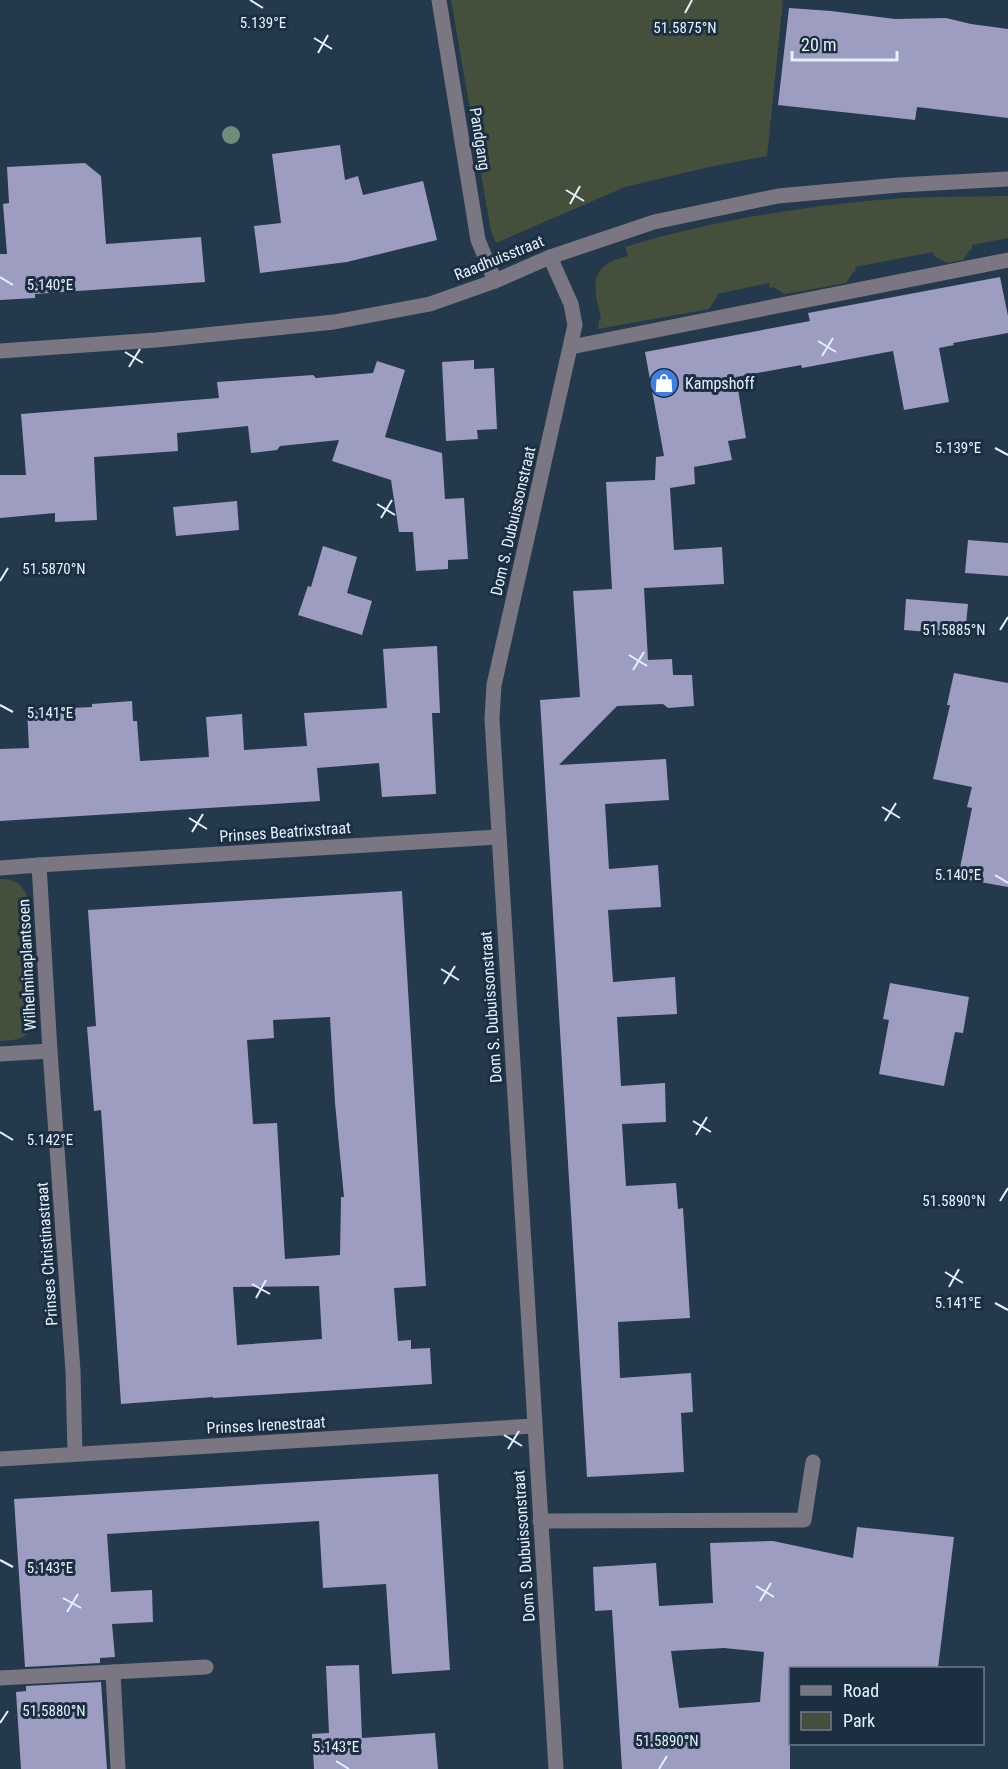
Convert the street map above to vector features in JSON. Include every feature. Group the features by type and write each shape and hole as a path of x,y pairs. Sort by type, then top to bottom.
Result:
{"street":[{"name":"Pandgang","path":"439,0 478,240 495,281"},
{"name":"Raadhuisstraat","path":"0,351 156,340 334,322 430,304 495,281 550,257 654,222 778,196 899,185 1008,179"},
{"name":"Dom S. Dubuissonstraat","path":"550,257 571,304 575,325 494,685 492,719 556,1769"},
{"path":"571,347 1008,260"},
{"name":"Prinses Beatrixstraat","path":"39,865 498,837"},
{"path":"0,868 39,865"},
{"name":"Wilhelminaplantsoen","path":"0,1054 50,1051 39,865"},
{"name":"Prinses Christinastraat","path":"50,1051 73,1371 75,1454"},
{"name":"Prinses Irenestraat","path":"0,1459 534,1426"},
{"path":"540,1521 804,1520 813,1462"},
{"path":"0,1678 206,1667"},
{"path":"113,1672 118,1769"}],"green space":[{"path":"451,0 783,0 767,156 625,187 496,243 491,231"},
{"path":"1008,196 1008,238 972,245 972,249 963,260 947,263 934,256 933,252 855,267 856,271 846,283 785,294 773,287 770,288 769,283 717,294 709,309 598,329 601,319 596,290 597,276 608,263 628,256 625,247 715,224 806,208 902,198"},
{"path":"0,879 12,880 20,886 30,906 37,1017 27,1034 19,1039 0,1041"}],"building":[{"path":"789,8 895,19 946,18 1008,29 1008,118 917,107 915,120 778,105"},
{"path":"340,145 345,180 358,176 363,195 423,181 437,240 347,262 260,273 254,226 281,223 272,154"},
{"path":"85,163 101,176 106,244 201,237 205,282 35,294 35,298 0,300 0,254 7,254 3,204 9,203 7,167"},
{"path":"1000,277 1008,316 1008,333 953,343 954,345 939,348 949,402 904,410 893,351 802,368 801,365 736,377 746,438 728,441 732,460 694,467 695,484 670,488 674,550 722,547 724,584 644,588 648,660 672,659 673,675 692,675 694,706 668,708 663,704 617,706 559,765 666,759 669,800 605,804 609,869 658,865 661,907 608,910 613,982 675,977 677,1014 617,1017 621,1086 665,1083 666,1122 622,1124 626,1186 676,1183 678,1209 683,1208 690,1318 618,1322 620,1378 691,1373 693,1412 681,1413 684,1472 587,1477 540,700 580,697 573,591 612,589 606,482 655,480 656,457 664,456 645,352 810,321 808,313"},
{"path":"474,360 474,369 494,368 497,429 477,430 478,439 446,441 442,362"},
{"path":"377,361 405,370 385,437 442,453 445,499 464,498 468,559 448,560 448,569 416,571 413,532 399,532 391,480 332,461 339,440 280,446 277,450 251,453 248,426 177,433 178,451 94,457 97,520 55,522 55,513 0,518 0,475 26,475 21,414 219,398 217,382 373,373"},
{"path":"237,501 239,530 176,536 173,507"},
{"path":"968,540 1008,543 1008,576 965,573"},
{"path":"323,546 357,557 347,593 372,601 362,635 298,615 308,586 311,587"},
{"path":"906,599 968,604 965,635 904,630"},
{"path":"437,646 440,713 432,713 436,794 382,797 379,763 317,768 320,801 0,821 0,749 29,748 27,710 92,707 92,704 132,701 133,721 137,721 140,761 209,757 206,717 242,714 244,750 307,746 304,713 387,708 383,649"},
{"path":"954,673 1008,683 1008,887 958,878 972,808 967,807 972,787 933,779 950,705 947,705"},
{"path":"402,891 426,1286 394,1288 398,1341 411,1340 411,1349 430,1348 432,1384 121,1404 101,1110 94,1111 87,1027 96,1026 88,910","holes":["330,1017 344,1197 341,1197 340,1255 285,1259 277,1123 253,1124 247,1040 274,1038 273,1020","319,1286 322,1339 237,1345 233,1287"]},
{"path":"890,983 969,997 963,1033 955,1032 944,1086 879,1074 889,1020 883,1019"},
{"path":"438,1474 450,1670 392,1674 386,1584 323,1588 319,1521 107,1534 111,1592 152,1590 153,1622 112,1624 115,1657 100,1658 100,1663 25,1667 14,1499"},
{"path":"857,1527 954,1537 938,1667 789,1667 790,1769 622,1769 612,1610 595,1611 593,1567 656,1563 659,1606 713,1603 710,1543 773,1541 853,1558","holes":["724,1648 764,1652 760,1702 679,1708 671,1651"]},
{"path":"359,1665 362,1738 435,1733 438,1769 314,1769 312,1734 329,1733 326,1666"},
{"path":"101,1682 107,1769 21,1769 16,1692 26,1691 26,1686"}],"place":[{"name":"Kampshoff","path":"664,383"}]}
